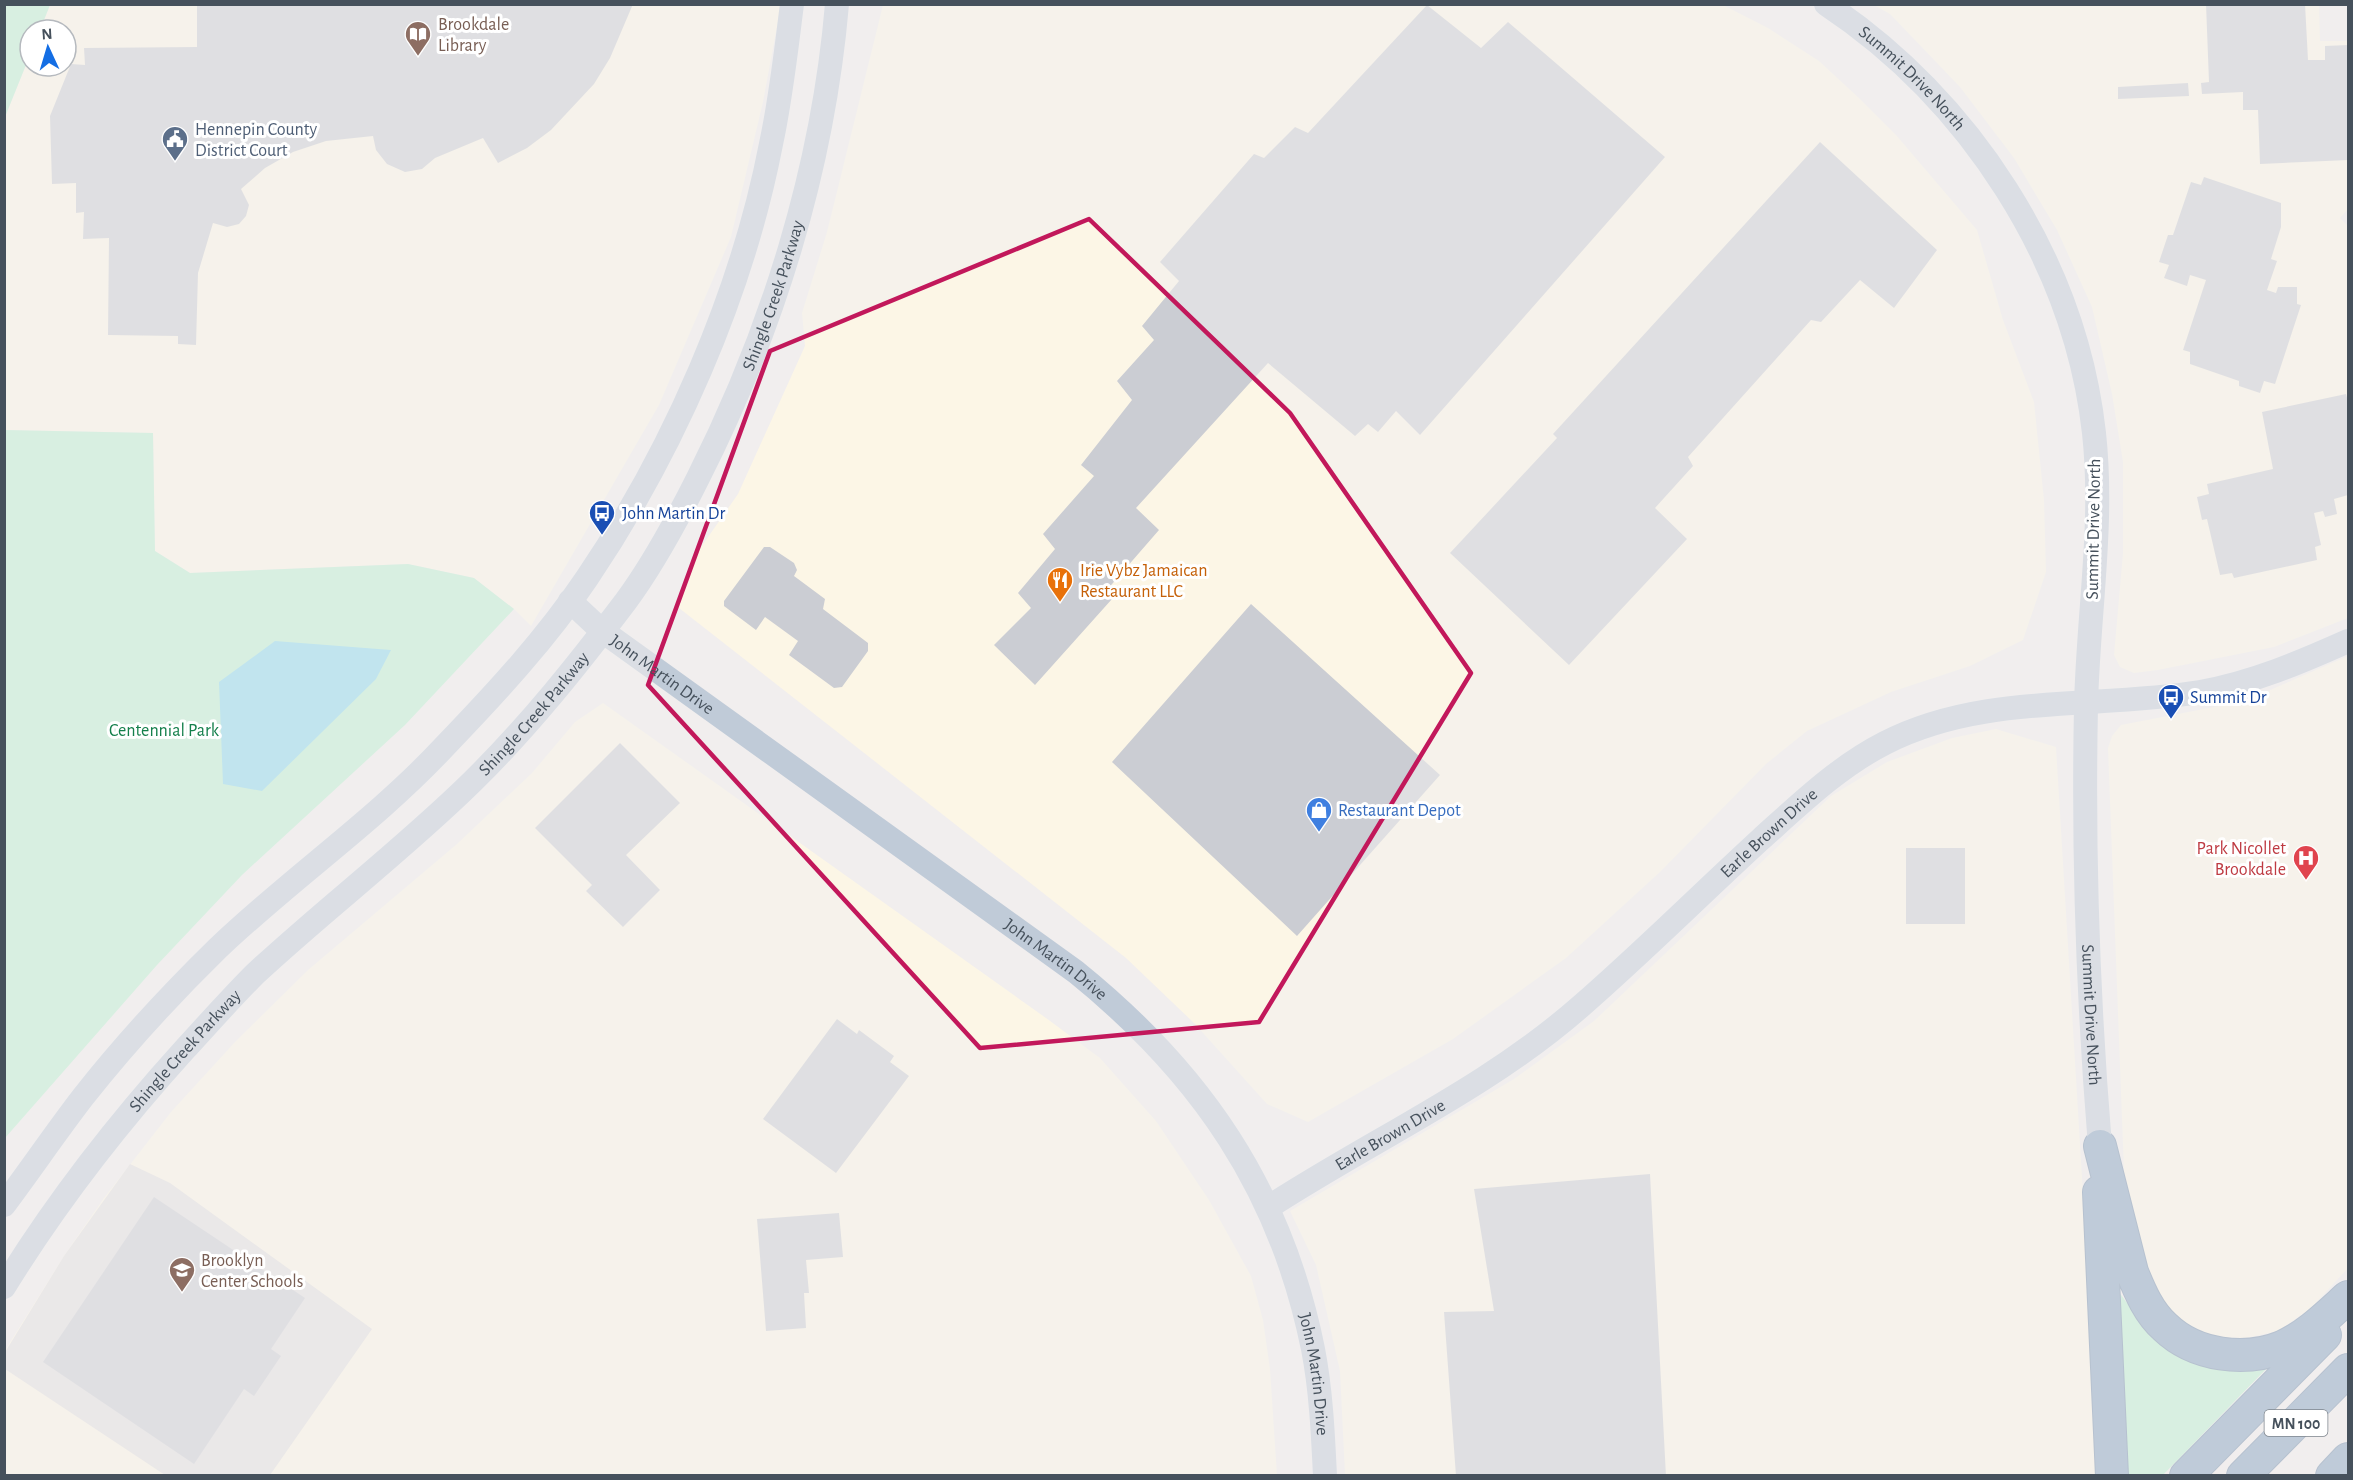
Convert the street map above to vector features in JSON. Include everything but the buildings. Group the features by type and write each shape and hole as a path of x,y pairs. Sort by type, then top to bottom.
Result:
{"highway":[{"path":"2100,1146 2132,1272 2140,1292 2165,1328 2182,1340 2198,1348 2218,1353 2269,1352 2306,1334 2349,1297"},
{"path":"2100,1146 2099,1224 2112,1476"},
{"path":"2186,1476 2349,1311"},
{"name":"MN 100","path":"2243,1476 2349,1370"},
{"path":"2332,1476 2349,1459"}],"street":[{"path":"4,1205 84,1097 147,1022 218,949 441,751 506,681 570,601 627,513 674,427 714,335 747,240 771,147 792,4"},
{"name":"Shingle Creek Parkway","path":"4,1287 35,1237 102,1145 219,1011 254,976 401,849 476,778 547,701 627,600 677,520 724,427 758,340 800,212 820,123 837,4"},
{"name":"Summit Drive North","path":"1826,4 1853,23 1918,78 1971,138 2023,219 2063,303 2081,367 2095,448 2095,562 2086,703 2085,893 2100,1146"},
{"name":"John Martin Drive","path":"570,601 601,630 1076,972 1112,1001 1190,1080 1232,1142 1269,1207 1296,1280 1313,1350 1325,1476"},
{"name":"Earle Brown Drive","path":"1269,1207 1507,1063 1580,1007 1821,784 1884,743 1918,728 1970,715 2020,707 2203,691 2286,669 2349,641"}],"highlighted area":[{"path":"1089,219 1290,413 1471,673 1259,1022 980,1048 648,685 770,351"}],"shaded area":[{"path":"50,5 781,5 763,102 731,237 659,405 531,626 514,609 474,578 408,564 190,573 155,551 153,433 5,430 5,117 21,78 78,78 78,18 45,18"},
{"path":"883,5 1723,5 1768,28 1819,61 1860,99 1896,135 1977,230 2003,320 2034,402 2044,500 2046,572 2023,640 1970,666 1891,692 1807,731 1766,764 1660,872 1566,958 1453,1039 1308,1122 1267,1104 1194,1023 1126,958 679,608 690,563 738,494 805,346 802,313 827,232"},
{"path":"1874,5 2319,5 2320,41 2348,41 2348,209 2340,218 2348,226 2348,618 2274,647 2158,670 2134,673 2120,667 2114,655 2123,553 2123,462 2112,394 2092,307 2057,230 2014,158 1960,87 1890,14"},
{"path":"2348,656 2348,1268 2311,1308 2278,1331 2246,1338 2215,1337 2174,1322 2146,1292 2126,1225 2108,748 2112,736 2121,725 2245,701"},
{"path":"603,703 1100,1058 1156,1121 1209,1200 1251,1276 1263,1320 1270,1369 1277,1475 5,1475 4,1352 64,1256 104,1198 171,1112 235,1042 308,970 457,844 532,773 575,722"},
{"path":"1996,729 2056,747 2100,1475 1345,1475 1340,1371 1316,1265 1290,1211 1514,1079 1594,1021 1831,796 1887,762 1952,738"},
{"name":"Brooklyn Center Schools","path":"130,1164 170,1183 372,1329 270,1475 165,1475 5,1369 4,1354 64,1256"}],"green space":[{"path":"5,4 50,5 45,18 18,18 18,78 21,78 5,117"},
{"name":"Centennial Park","path":"5,430 153,433 155,551 190,573 408,564 474,578 514,609 405,725 242,875 157,965 5,1138"},
{"path":"2118,1291 2150,1333 2268,1367 2163,1475 2121,1475"}],"water":[{"path":"275,641 391,650 376,679 262,791 223,784 219,682"}],"place":[{"name":"Brookdale Library","path":"418,57"},
{"name":"Hennepin County District Court","path":"175,162"},
{"name":"John Martin Dr","path":"602,536"},
{"name":"Irie Vybz Jamaican Restaurant LLC","path":"1060,603"},
{"name":"Summit Dr","path":"2171,720"},
{"name":"Restaurant Depot","path":"1319,833"},
{"name":"Park Nicollet Brookdale","path":"2306,881"},
{"name":"Brooklyn Center Schools","path":"182,1293"}]}
